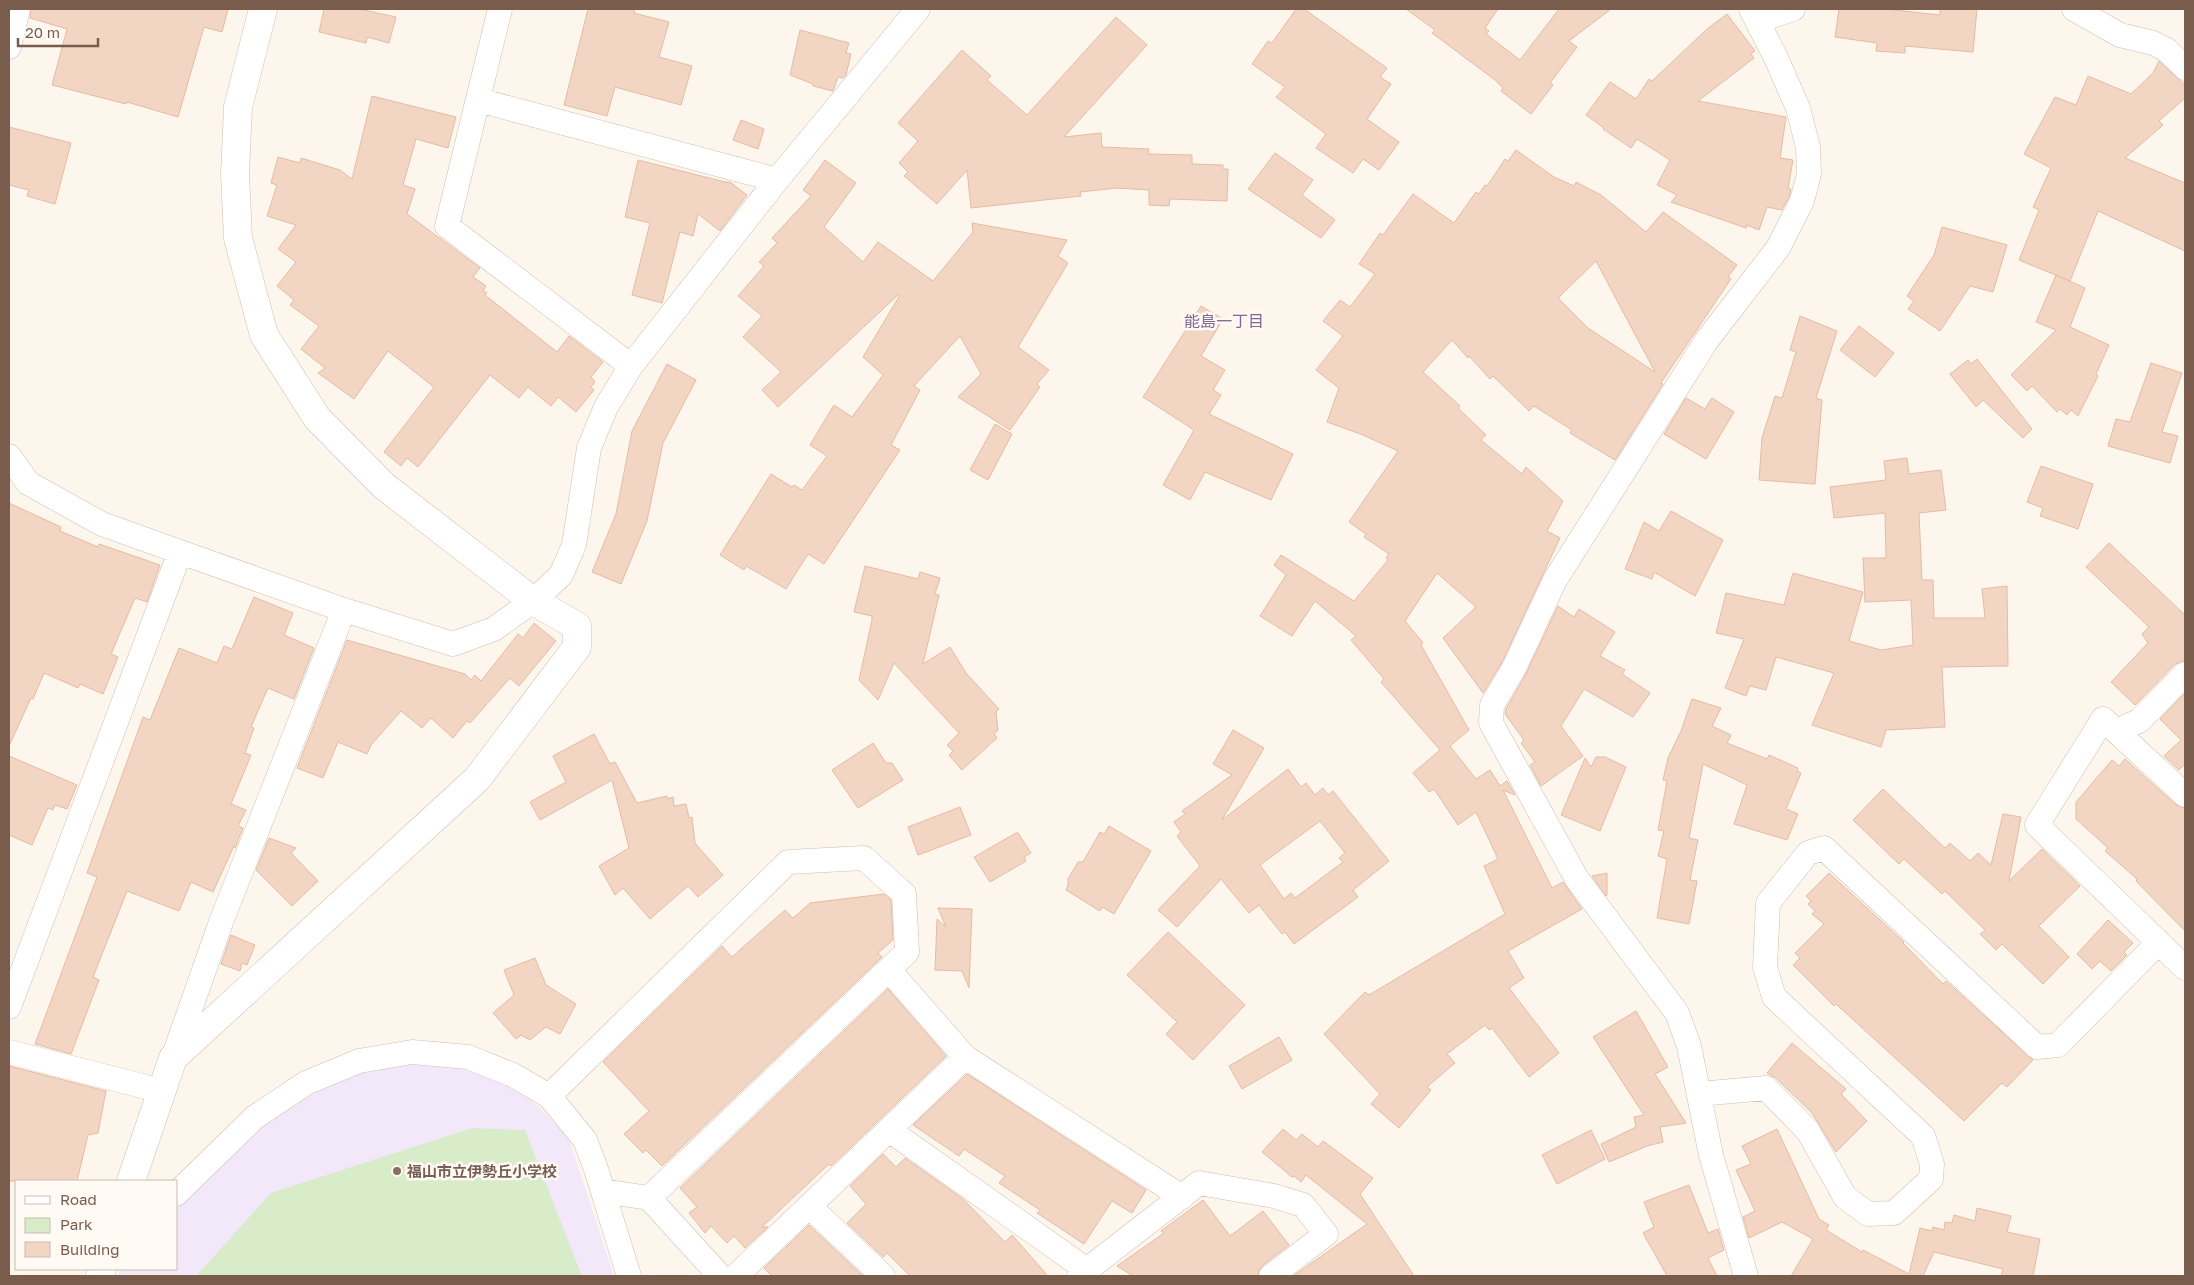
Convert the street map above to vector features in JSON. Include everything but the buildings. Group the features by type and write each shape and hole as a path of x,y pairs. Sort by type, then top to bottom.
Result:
{"street":[{"path":"9,47 18,9"},
{"path":"174,1058 477,779 577,647 576,626 534,601 384,486 317,418 264,334 238,238 234,174 238,107 263,9"},
{"path":"500,9 447,226 631,366"},
{"path":"9,456 28,483 94,519 180,552 344,610 453,644 494,629 534,601 561,575 574,545 589,448 606,407 631,366 777,180 918,9"},
{"path":"1746,1276 1711,1155 1689,1046 1677,1012 1577,879 1491,723 1492,705 1514,668 1555,580 1707,340 1778,248 1802,201 1810,174 1808,147 1798,108 1754,15 1793,9"},
{"path":"2074,9 2120,34 2153,43 2167,50 2183,63"},
{"path":"478,100 777,180"},
{"path":"9,1007 180,552"},
{"path":"131,1180 221,922 344,610"},
{"path":"2116,731 2139,721 2185,674"},
{"path":"2185,794 2103,719 2038,825 2185,968"},
{"path":"1698,1094 1766,1088 1808,1131 1845,1197 1868,1214 1894,1214 1931,1179 1932,1164 1923,1136 1774,997 1765,967 1768,903 1808,854 1824,848 2037,1046 2058,1045 2159,942"},
{"path":"549,1096 788,862 864,858 904,894 907,952 649,1198"},
{"path":"889,970 965,1057 1182,1197"},
{"path":"9,1052 162,1091"},
{"path":"178,1192 255,1117 306,1083 359,1061 412,1052 468,1056 513,1075 549,1096 584,1140 603,1191 629,1276"},
{"path":"736,1276 965,1057"},
{"path":"889,1130 1083,1273 1199,1183 1274,1196 1303,1205 1326,1234 1271,1276"},
{"path":"603,1191 649,1198 720,1276"},
{"path":"809,1206 883,1276"}],"shaded area":[{"name":"福山市立伊勢丘小学校","path":"422,1059 473,1069 523,1092 568,1136 614,1276 117,1276 121,1270 178,1270 178,1205 259,1127 332,1083 374,1067"}],"green space":[{"path":"472,1128 525,1130 582,1276 196,1276 271,1193"}],"place":[{"name":"福山市立伊勢丘小学校","path":"397,1171"}],"district":[{"name":"能島一丁目","path":"1224,321"}]}
